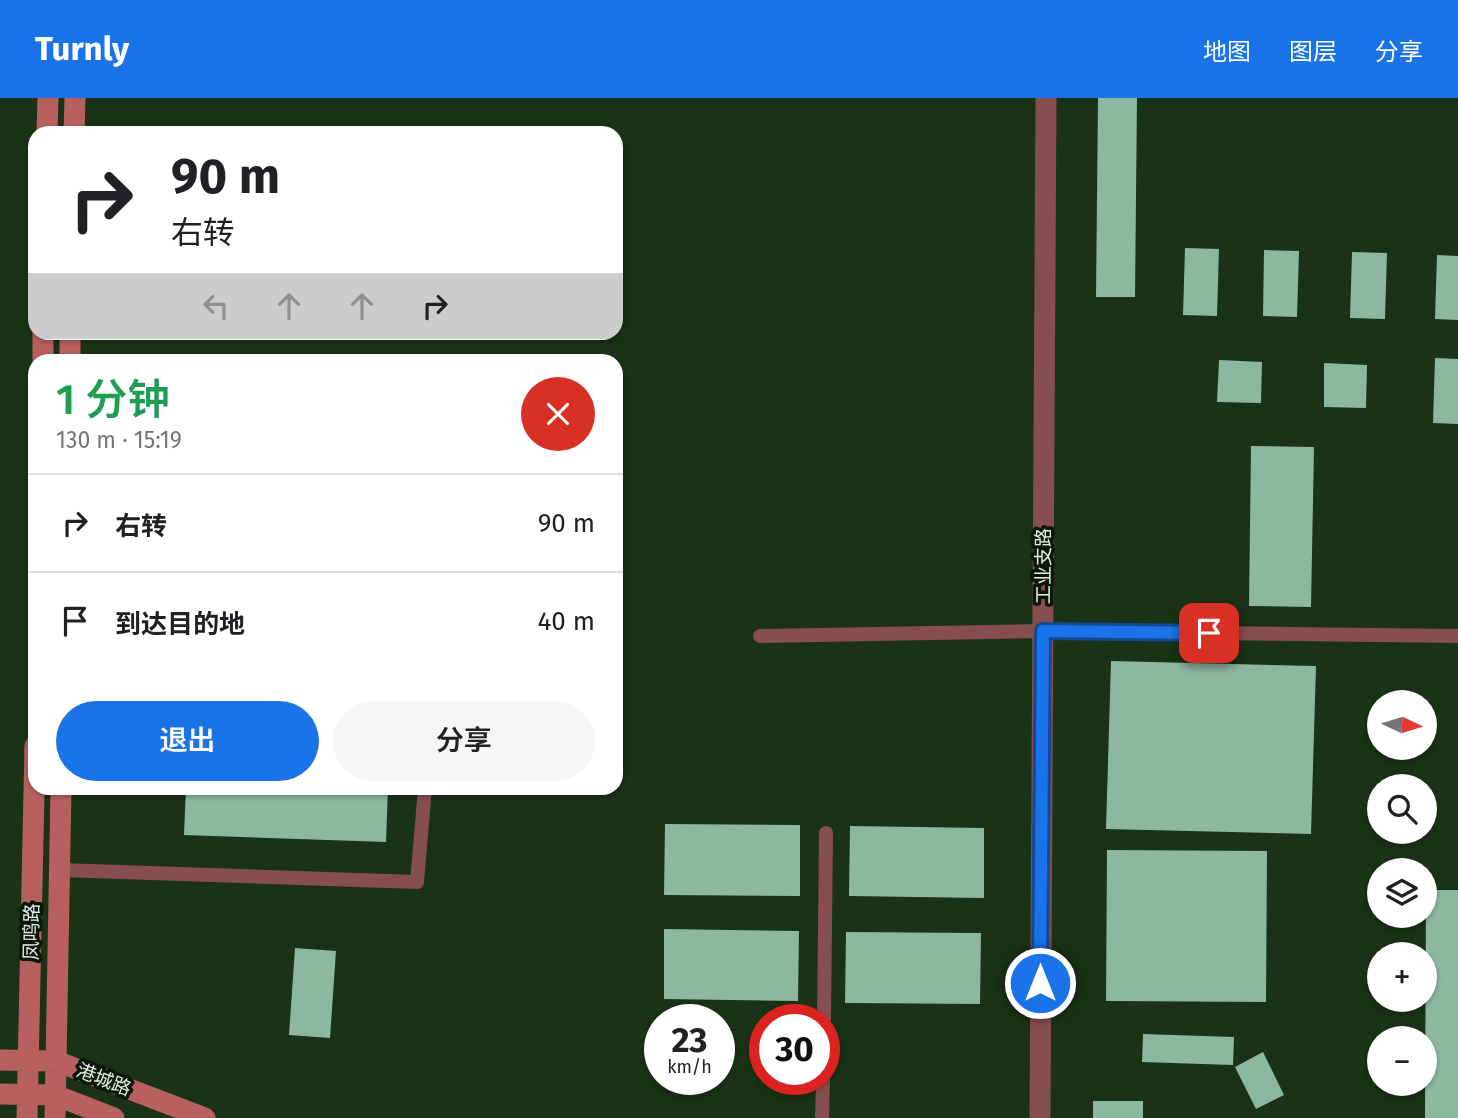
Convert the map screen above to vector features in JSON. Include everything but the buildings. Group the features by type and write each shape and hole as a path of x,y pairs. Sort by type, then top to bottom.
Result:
{"street":[{"path":"47,126 48,98"},
{"path":"74,126 75,98"},
{"name":"工业支路","path":"1040,1118 1046,98"},
{"name":"凤鸣路","path":"27,1118 34,795"},
{"name":"凤鸣路","path":"55,1118 61,795"},
{"name":"港城路","path":"0,1060 56,1061 205,1118"},
{"name":"港城路","path":"0,1094 55,1095 114,1118"}],"lane":[{"path":"760,636 1043,631 1458,636"},
{"path":"60,870 417,883 424,795"},
{"path":"824,1004 826,833"},
{"path":"822,1118 823,1095"}],"route":[{"path":"1040,983 1043,631 1209,633"}]}
